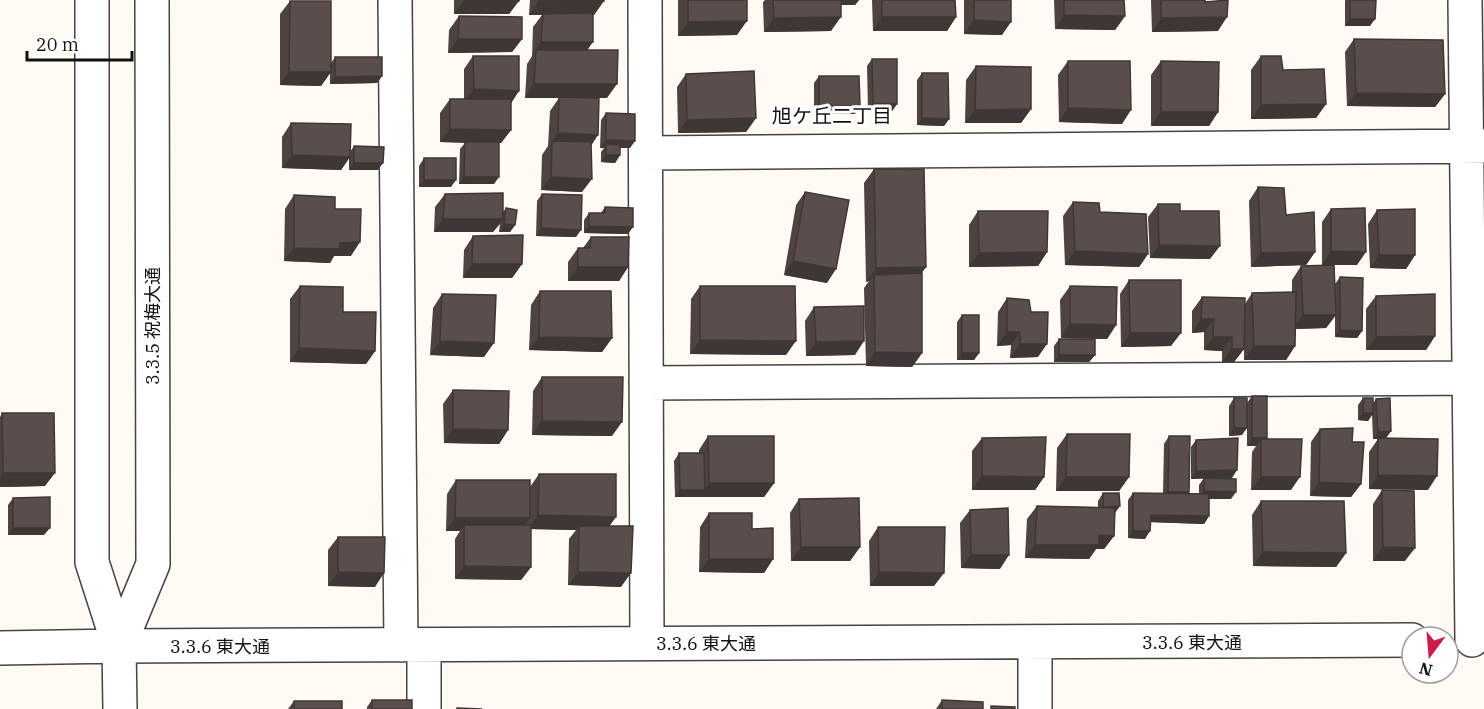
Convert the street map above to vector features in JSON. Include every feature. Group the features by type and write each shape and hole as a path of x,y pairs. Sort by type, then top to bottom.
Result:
{"street":[{"name":"3.3.5 祝梅大通","path":"92,0 92,562 119,646 120,709"},
{"name":"3.3.5 祝梅大通","path":"119,646 153,564 152,0"},
{"path":"395,0 413,645 424,709"},
{"path":"645,0 647,643"},
{"path":"1465,0 1475,146 1477,378 1468,640"},
{"path":"646,153 1475,146"},
{"path":"646,383 1477,378"},
{"name":"3.3.6 東大通","path":"0,648 1400,640"},
{"path":"1035,643 1035,709"}],"building":[{"path":"464,0 519,0 519,1"},
{"path":"539,0 604,0 604,1 538,2"},
{"path":"688,0 747,0 747,21 688,22"},
{"path":"773,0 841,0 841,17 774,18"},
{"path":"882,0 955,0 956,17 882,17"},
{"path":"974,0 1011,0 1011,22 974,20"},
{"path":"1064,0 1124,0 1125,16 1064,15"},
{"path":"1161,0 1205,0 1205,2 1228,0 1227,17 1161,18"},
{"path":"1350,0 1376,0 1375,19 1350,19"},
{"path":"290,1 331,1 331,72 289,72"},
{"path":"593,13 593,42 541,42 543,14"},
{"path":"459,16 522,17 522,39 458,39"},
{"path":"1354,39 1443,40 1445,94 1356,93"},
{"path":"536,50 618,50 617,84 534,84"},
{"path":"473,56 519,56 519,91 474,89"},
{"path":"1261,56 1281,56 1283,70 1324,69 1326,104 1261,105"},
{"path":"335,57 382,57 382,76 335,77"},
{"path":"872,59 897,59 897,104 873,103"},
{"path":"1068,61 1130,61 1131,110 1068,108"},
{"path":"1161,61 1219,62 1218,112 1161,112"},
{"path":"976,66 1031,67 1031,109 975,110"},
{"path":"754,71 756,118 687,120 686,74"},
{"path":"922,73 948,73 949,119 922,118"},
{"path":"819,76 859,76 860,106 819,106"},
{"path":"559,97 599,98 598,135 558,133"},
{"path":"450,99 511,99 511,130 450,129"},
{"path":"606,113 635,114 635,141 606,140"},
{"path":"291,123 351,124 350,157 292,155"},
{"path":"552,141 591,142 592,179 551,177"},
{"path":"465,142 499,142 499,177 464,177"},
{"path":"606,144 620,145 620,155 606,155"},
{"path":"354,146 384,147 383,163 354,163"},
{"path":"424,158 456,158 456,180 424,180"},
{"path":"874,169 924,169 926,267 876,268"},
{"path":"1258,187 1284,188 1286,215 1314,212 1315,252 1261,253"},
{"path":"805,192 849,200 836,269 793,261"},
{"path":"503,193 503,219 443,219 445,194"},
{"path":"542,194 582,195 581,230 541,228"},
{"path":"294,195 335,197 335,209 361,209 360,242 340,243 339,249 294,248"},
{"path":"1073,202 1099,203 1100,212 1146,214 1148,254 1075,251"},
{"path":"1158,204 1180,204 1180,211 1219,211 1220,246 1159,245"},
{"path":"605,207 633,208 633,227 589,226 589,213 605,213"},
{"path":"506,208 517,210 515,225 504,224"},
{"path":"1365,208 1366,252 1331,251 1331,209"},
{"path":"1415,209 1415,255 1379,255 1377,210"},
{"path":"978,211 1048,211 1047,252 979,253"},
{"path":"523,235 522,264 472,264 473,236"},
{"path":"591,237 629,237 628,267 578,267 578,248 590,248"},
{"path":"1334,265 1336,315 1303,315 1301,266"},
{"path":"922,273 922,353 875,352 874,275"},
{"path":"1340,277 1363,278 1362,331 1340,330"},
{"path":"1129,280 1181,280 1181,333 1130,333"},
{"path":"300,286 343,287 343,312 376,312 375,351 299,348"},
{"path":"700,286 795,286 796,341 700,340"},
{"path":"1070,286 1117,287 1116,325 1070,324"},
{"path":"540,291 611,291 612,338 539,337"},
{"path":"1296,292 1295,346 1254,346 1252,293"},
{"path":"442,294 496,295 494,343 440,341"},
{"path":"1435,294 1435,336 1376,337 1376,296"},
{"path":"1202,297 1245,298 1244,349 1232,349 1232,337 1213,337 1214,319 1201,319"},
{"path":"1007,298 1029,300 1031,312 1048,312 1047,344 1020,344 1020,332 1007,332"},
{"path":"864,306 864,341 816,342 814,307"},
{"path":"962,315 979,315 979,353 962,353"},
{"path":"1059,339 1095,339 1095,355 1059,355"},
{"path":"542,377 623,377 622,422 542,421"},
{"path":"453,390 509,391 508,430 453,429"},
{"path":"1252,396 1267,396 1267,438 1252,438"},
{"path":"1234,398 1247,398 1247,428 1234,428"},
{"path":"1363,398 1373,398 1373,413 1363,413"},
{"path":"1390,398 1391,431 1378,432 1376,399"},
{"path":"2,413 54,413 55,473 3,473"},
{"path":"1353,428 1352,442 1364,442 1361,484 1319,482 1320,429"},
{"path":"1067,434 1130,434 1129,477 1066,477"},
{"path":"708,436 774,436 774,483 709,483"},
{"path":"1169,436 1190,436 1189,492 1168,492"},
{"path":"1046,437 1044,477 982,476 982,438"},
{"path":"1238,438 1237,470 1196,471 1196,440"},
{"path":"1378,438 1438,439 1437,476 1378,475"},
{"path":"1261,439 1302,439 1300,477 1261,477"},
{"path":"679,453 704,453 705,490 680,490"},
{"path":"539,474 616,474 616,517 538,515"},
{"path":"1204,478 1236,479 1236,492 1204,491"},
{"path":"456,480 530,480 530,518 455,518"},
{"path":"1382,490 1414,491 1415,548 1383,547"},
{"path":"1103,493 1119,493 1120,506 1103,507"},
{"path":"1133,493 1209,494 1209,516 1151,515 1150,531 1133,531"},
{"path":"50,497 50,528 13,528 13,498"},
{"path":"859,498 860,547 801,547 799,499"},
{"path":"1261,501 1344,501 1346,553 1263,552"},
{"path":"1037,506 1115,508 1114,536 1099,535 1099,545 1035,545"},
{"path":"1008,508 1009,555 971,555 970,510"},
{"path":"709,513 752,513 752,529 773,528 773,559 709,559"},
{"path":"464,525 531,525 531,567 464,566"},
{"path":"579,526 633,526 631,573 578,572"},
{"path":"878,527 945,527 944,573 879,572"},
{"path":"338,537 385,537 384,573 338,572"},
{"path":"372,700 412,700 412,709 372,709"},
{"path":"942,700 983,702 983,709 942,709"},
{"path":"294,701 342,701 342,709 294,709"},
{"path":"991,706 1015,707 1015,709 991,709"}],"district":[{"name":"旭ケ丘二丁目","path":"832,115"}]}
